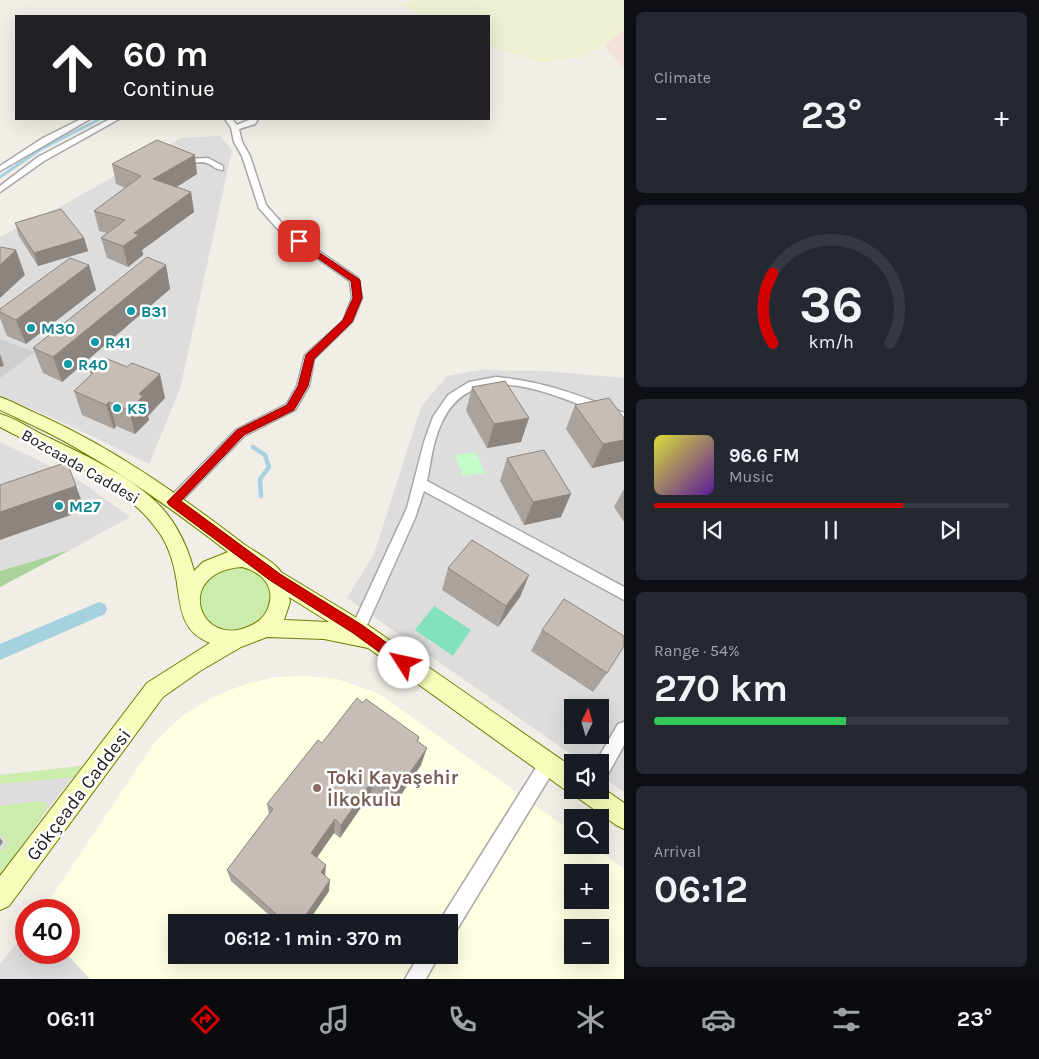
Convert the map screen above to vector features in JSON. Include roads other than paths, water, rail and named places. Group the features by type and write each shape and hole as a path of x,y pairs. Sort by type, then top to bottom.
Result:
{"street":[{"path":"0,169 46,140 84,120"},
{"path":"0,190 41,159 113,120"},
{"path":"173,502 240,432 291,407 303,386 309,358 347,322 358,298 355,280 285,232 262,206 246,156 238,142 235,128 230,120"},
{"path":"235,128 254,120"},
{"path":"186,161 208,160 220,168"},
{"path":"365,635 413,508 436,422 445,406 458,394 472,385 502,380 528,384 624,417"},
{"name":"Bozcaada Caddesi","path":"0,404 74,438 126,469 254,561"},
{"name":"Bozcaada Caddesi","path":"0,420 75,459 133,494 160,515 178,547 188,600"},
{"path":"420,483 624,594"},
{"path":"275,578 280,590 280,603 275,616 265,628 251,636 236,639 221,638 207,633 197,624 190,613 188,600 192,587 199,576 210,566 224,561 239,559 254,561 275,578 365,635 548,764 564,773"},
{"path":"265,628 324,630 365,635"},
{"name":"Gökçeada Caddesi","path":"0,897 155,690 193,664 236,639"},
{"path":"608,754 624,730"},
{"path":"455,914 548,764"},
{"path":"603,799 624,817"},
{"path":"415,979 424,964"}],"waterway":[{"path":"0,177 41,149 98,120"},
{"path":"253,447 265,455 269,467 260,479 261,496"},
{"path":"0,652 99,609"}],"place":[{"name":"B31","path":"131,311"},
{"name":"M30","path":"31,328"},
{"name":"R41","path":"95,342"},
{"name":"R40","path":"68,364"},
{"name":"K5","path":"117,408"},
{"name":"M27","path":"59,506"},
{"name":"Toki Kayaşehir İlkokulu","path":"317,788"}]}
